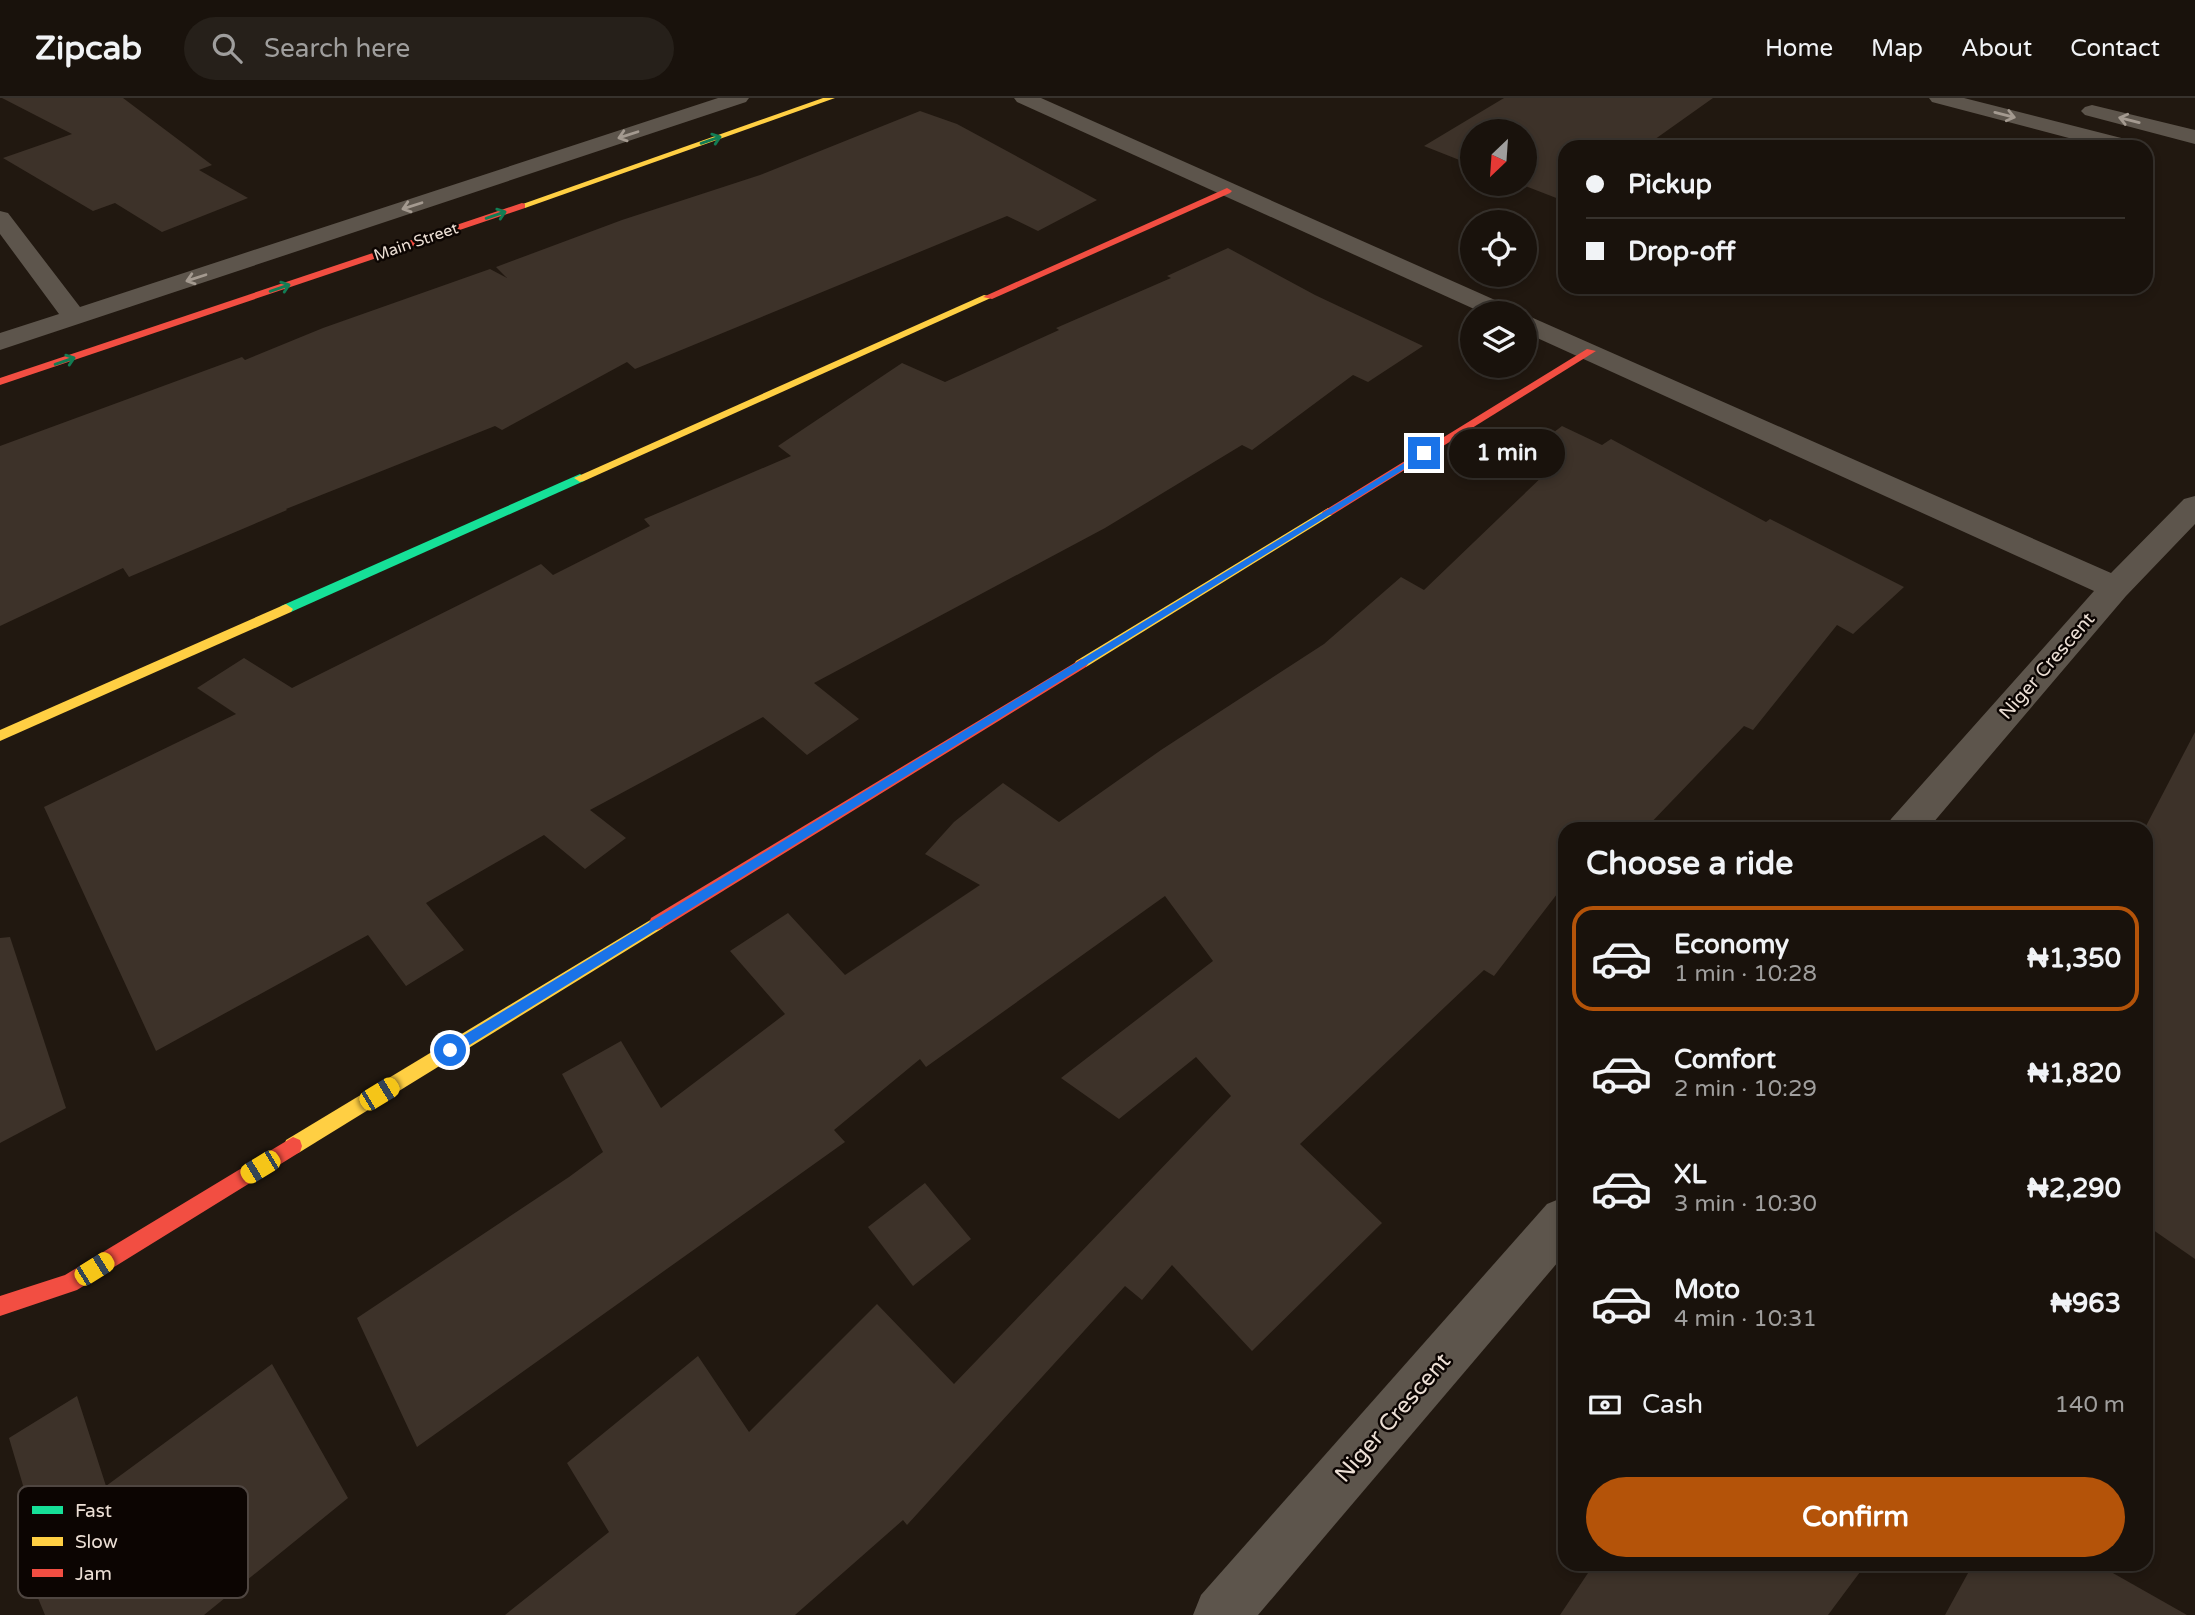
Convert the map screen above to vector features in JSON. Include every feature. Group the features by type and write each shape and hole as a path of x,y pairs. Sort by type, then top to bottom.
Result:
{"street":[{"name":"Main Street","path":"0,342 739,98"},
{"name":"Main Street","path":"0,382 497,215 831,98"},
{"path":"1024,98 1477,301"},
{"path":"1939,98 2103,140"},
{"path":"2067,104 2195,137"},
{"path":"0,736 1227,191"},
{"path":"0,218 75,318"},
{"path":"1537,328 2115,588"},
{"path":"0,1306 70,1283 1591,351"},
{"name":"Niger Crescent","path":"1911,822 2115,588 2195,506"},
{"name":"Niger Crescent","path":"1221,1615 1558,1227"}],"building":[{"path":"2,98 123,98 212,165 199,170 248,198 162,232 115,203 93,211 3,158 72,134"},
{"path":"1504,98 1713,98 1654,140 1558,140 1558,199 1537,191 1537,119 1469,119"},
{"path":"920,111 957,124 1097,200 1038,231 1007,216 635,369 627,362 502,430 495,426 286,509 129,577 123,568 0,626 0,446 242,357 245,360 323,328 490,269 507,278 496,267 622,220 760,175"},
{"path":"1460,124 1460,160 1424,146"},
{"path":"1228,248 1315,295 1423,346 1368,382 1353,375 1252,450 1242,445 1105,528 814,683 859,719 807,755 763,717 590,810 626,838 585,869 544,835 426,903 464,950 406,986 368,935 156,1051 44,807 236,714 197,688 244,658 292,688 541,564 553,575 650,526 644,519 791,456 778,446 902,363 945,382 1059,330 1056,328 1171,278 1167,276"},
{"path":"1562,426 1602,445 1611,439 1766,522 1770,519 1904,587 1853,634 1837,625 1753,730 1744,726 1652,822 1558,822 1558,893 1494,976 1484,970 1300,1144 1382,1223 1252,1351 1172,1265 1142,1300 1125,1286 907,1525 903,1520 795,1615 505,1615 609,1532 567,1463 698,1356 749,1432 877,1304 954,1384 1231,1096 1196,1057 1119,1119 1061,1078 1213,961 1165,896 926,1067 920,1059 834,1130 845,1142 417,1447 357,1318 603,1152 562,1074 621,1041 661,1108 785,1014 730,951 788,913 845,975 980,885 925,854 954,822 1003,783 1059,822 1161,750 1324,644 1401,577 1424,590 1547,472 1520,458"},
{"path":"2195,732 2195,1259 2153,1230 2153,822 2148,822"},
{"path":"10,937 66,1108 0,1143 0,938"},
{"path":"925,1183 971,1239 913,1286 868,1227"},
{"path":"272,1364 348,1498 248,1579 248,1486 106,1486"},
{"path":"77,1396 106,1486 23,1486 9,1438"},
{"path":"1589,1571 1861,1571 1828,1615 1560,1615"},
{"path":"1969,1571 2109,1571 2187,1615 1945,1615"},
{"path":"38,1598 225,1598 204,1615 45,1615"}],"traffic: fast":[{"path":"286,609 580,478"}],"traffic: slow":[{"path":"522,206 831,98"},
{"path":"580,478 988,297"},
{"path":"1081,664 1328,512"},
{"path":"0,736 286,609"},
{"path":"293,1146 657,923"}],"traffic: jam":[{"path":"988,297 1227,191"},
{"path":"0,382 522,206"},
{"path":"1328,512 1591,351"},
{"path":"657,923 1081,664"},
{"path":"0,1306 70,1283 293,1146"}],"route":[{"path":"450,1050 1424,453"}]}
